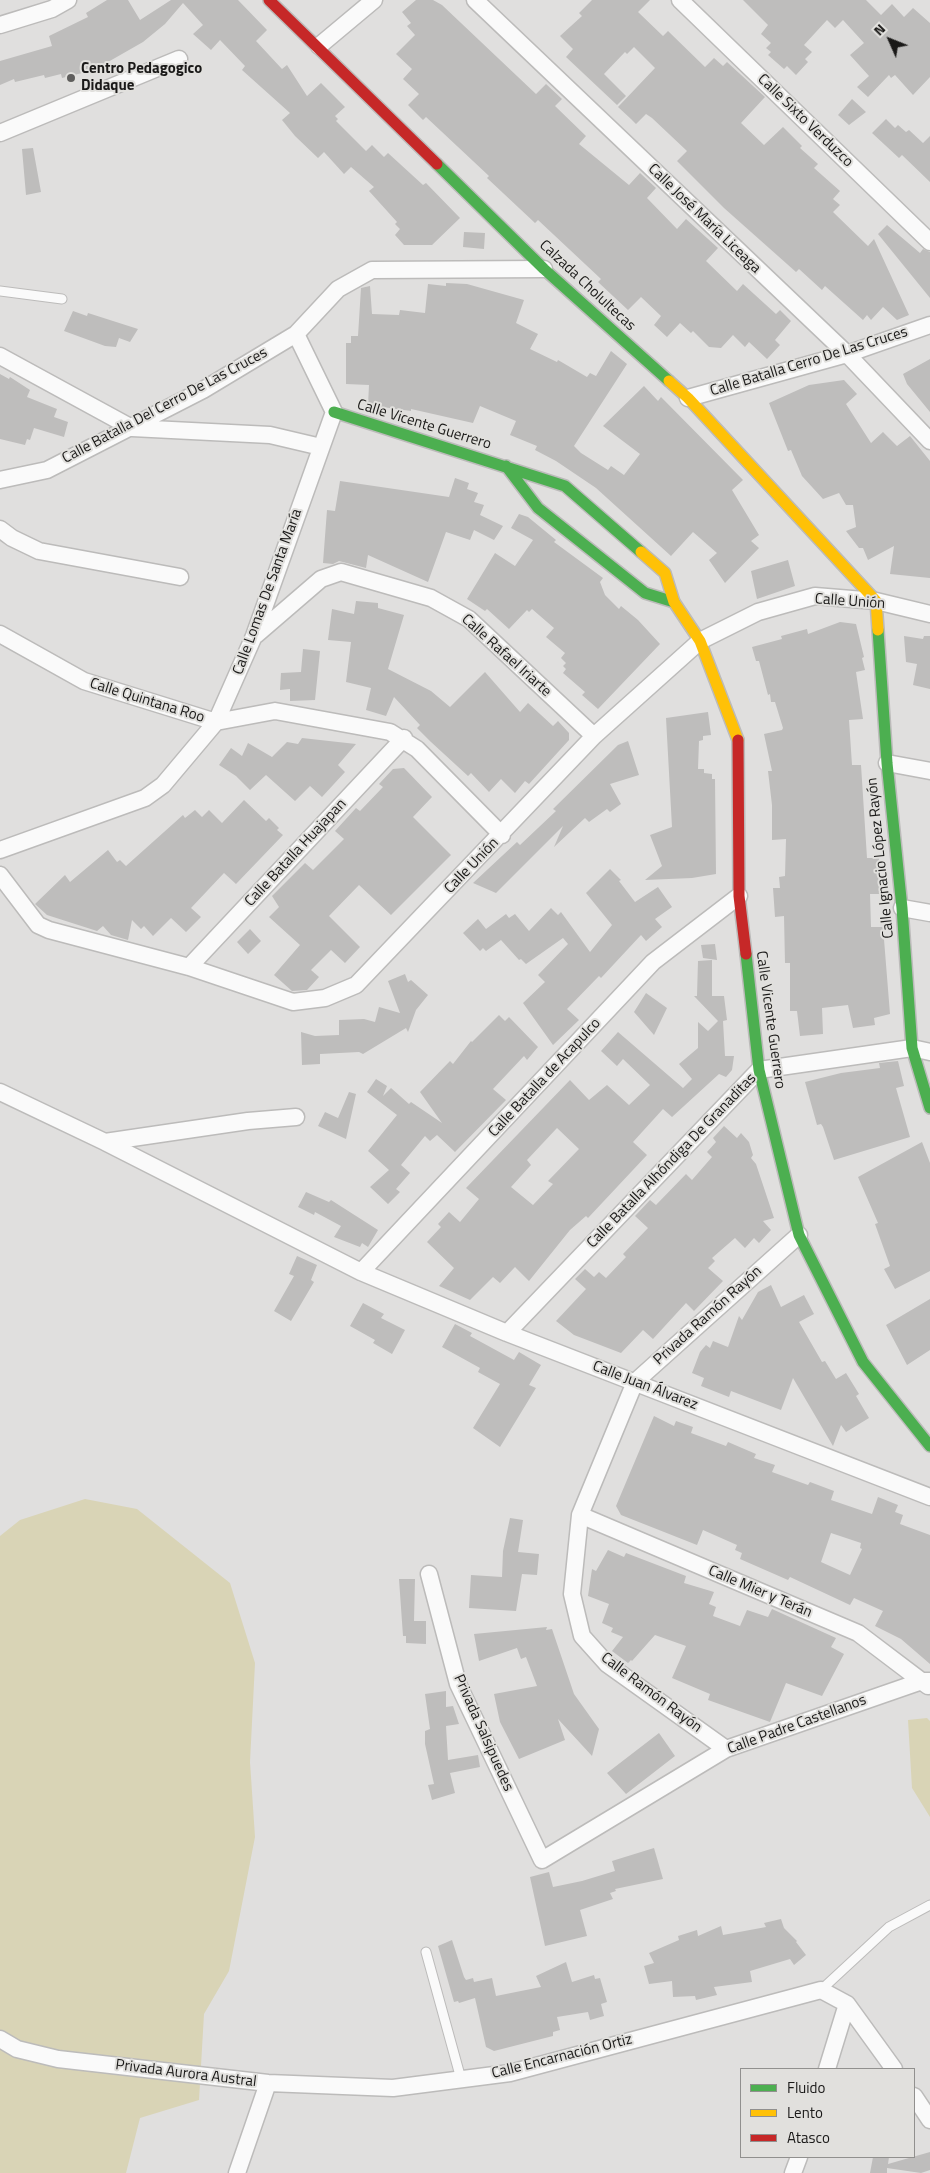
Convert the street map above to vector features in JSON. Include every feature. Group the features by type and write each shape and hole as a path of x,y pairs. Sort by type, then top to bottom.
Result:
{"street":[{"path":"0,25 52,9 68,0"},
{"name":"Calzada Cholultecas","path":"269,0 319,46 544,269 688,398 876,601"},
{"path":"319,46 374,0"},
{"name":"Calle José María Liceaga","path":"475,0 846,354 930,441"},
{"name":"Calle Sixto Verduzco","path":"680,0 930,242"},
{"path":"0,134 179,59"},
{"name":"Calle Batalla Del Cerro De Las Cruces","path":"0,480 47,470 203,390 296,334 338,289 372,270 544,269"},
{"name":"Calle Batalla Cerro De Las Cruces","path":"688,398 846,354 930,325"},
{"path":"296,334 334,412"},
{"path":"0,356 132,428 270,436 320,447"},
{"name":"Calle Lomas De Santa María","path":"0,850 145,798 163,785 216,722 254,636 334,412"},
{"name":"Calle Vicente Guerrero","path":"334,412 565,486 665,573 674,602 700,641 738,738 739,896 759,1070 799,1234 862,1362 930,1446"},
{"name":"Calle Vicente Guerrero","path":"506,466 538,508 645,593 674,602"},
{"path":"0,529 12,538 39,551 180,577"},
{"name":"Calle Rafael Iriarte","path":"254,636 322,579 341,572 431,598 469,619 594,736"},
{"name":"Calle Unión","path":"0,875 38,925 189,967 293,1002 325,998 356,985 502,835 594,736 700,641 758,612 815,596 876,601 930,614"},
{"name":"Calle Ignacio López Rayón","path":"876,601 887,763 902,908 912,1048 930,1108"},
{"name":"Calle Quintana Roo","path":"0,634 84,681 216,722 275,711 390,732 404,738 417,748 502,835"},
{"name":"Calle Batalla Huajapan","path":"189,967 404,738"},
{"path":"887,763 930,771"},
{"name":"Calle Batalla de Acapulco","path":"361,1272 653,962 739,896"},
{"path":"902,908 930,913"},
{"name":"Calle Batalla Alhóndiga De Granaditas","path":"507,1333 759,1070 912,1048 930,1052"},
{"name":"Calle Juan Álvarez","path":"0,1092 105,1142 361,1272 507,1333 930,1497"},
{"path":"105,1142 239,1122 296,1117"},
{"name":"Privada Ramón Rayón","path":"580,1515 635,1382 799,1234"},
{"name":"Calle Mier y Terán","path":"580,1515 858,1633 927,1683"},
{"name":"Calle Ramón Rayón","path":"580,1515 572,1594 582,1636 607,1664 726,1749"},
{"name":"Privada Salsipuedes","path":"429,1574 458,1684 542,1860"},
{"name":"Calle Padre Castellanos","path":"542,1860 726,1749 927,1683"},
{"path":"821,1990 848,2004 893,2068"},
{"name":"Calle Encarnación Ortiz","path":"268,2083 393,2088 510,2073 821,1990"},
{"path":"827,2068 848,2004"},
{"name":"Privada Aurora Austral","path":"0,2039 17,2049 41,2055 268,2083"},
{"path":"237,2173 268,2083"},
{"path":"915,2097 929,2118"},
{"path":"793,2173 798,2158"}],"lane":[{"path":"0,290 62,299"},
{"path":"821,1990 889,1927 930,1905"},
{"path":"426,1952 461,2079"}],"shaded area":[{"path":"85,1499 137,1509 230,1583 255,1663 250,1762 255,1837 229,1971 204,2014 199,2100 140,2118 126,2173 0,2173 0,1536 20,1520"},
{"path":"927,1718 930,1721 930,1817 912,1788 908,1720"}],"building":[{"path":"107,0 128,0 140,20 171,0 238,0 267,30 256,41 282,69 287,65 307,96 321,83 345,107 335,116 338,119 336,121 366,151 372,145 384,157 388,153 423,185 426,183 460,218 432,245 404,245 395,235 400,229 395,224 397,222 369,191 374,187 351,167 344,174 324,152 318,158 295,136 282,120 290,113 242,70 245,66 220,40 211,50 193,34 203,25 183,3 165,24 143,42 94,70 62,78 61,74 45,78 44,75 15,82 14,79 0,85 0,61 52,46 49,36 88,17 86,13"},
{"path":"416,0 433,0 442,5 536,94 546,84 562,99 555,106 586,136 579,144 629,185 640,173 656,188 647,198 677,229 686,219 718,248 706,261 737,291 743,284 776,314 780,310 791,321 775,340 780,345 767,359 749,342 745,347 733,335 721,348 709,347 693,331 691,333 680,323 667,337 654,325 661,316 641,297 628,310 598,282 601,279 538,220 535,223 487,178 489,176 426,117 423,120 408,105 419,94 403,79 412,69 396,54 415,35 407,26 411,23 402,12"},
{"path":"592,0 650,0 638,12 663,36 668,31 705,67 714,58 723,66 727,62 765,97 741,123 764,145 783,127 802,146 800,148 818,164 814,168 840,191 833,199 840,205 833,212 868,246 874,239 909,315 897,320 883,307 871,320 867,315 863,320 825,286 822,290 799,269 796,272 724,208 677,161 687,151 652,118 646,114 636,124 618,107 655,68 634,47 627,54 625,52 604,74 626,96 617,105 566,57 573,49 560,36 582,16 579,13"},
{"path":"743,0 866,0 881,15 892,4 904,17 913,8 930,23 930,77 913,95 895,75 891,78 889,75 868,97 857,87 869,76 850,55 864,43 843,20 835,28 827,20 804,45 812,52 805,59 808,62 796,75 787,66 784,69 768,55 771,52 766,48 771,43 761,34 768,25"},
{"path":"852,99 866,112 849,125 838,115"},
{"path":"886,119 895,128 898,125 906,132 909,130 923,143 930,136 930,182 902,155 899,158 872,133"},
{"path":"33,148 41,192 26,195 22,149"},
{"path":"887,225 920,253 923,249 930,252 930,298 878,234"},
{"path":"464,232 485,233 484,249 463,247"},
{"path":"446,283 467,284 524,300 516,323 538,334 530,349 557,362 558,360 587,377 590,373 596,376 611,351 627,364 574,446 581,453 608,470 611,466 624,475 640,454 603,426 644,386 658,401 661,397 743,480 732,490 759,535 751,541 759,548 725,583 709,560 717,553 693,532 671,556 596,488 556,461 535,450 537,446 510,435 516,421 480,406 473,423 411,409 411,411 368,405 369,385 346,384 346,343 351,343 351,336 358,336 361,288 370,286 372,314 399,315 400,310 425,313 428,284 446,286"},
{"path":"73,311 87,316 88,313 138,329 130,342 119,338 116,347 105,346 64,331"},
{"path":"930,359 930,412 907,384 903,374"},
{"path":"0,374 9,379 10,377 30,390 27,397 57,409 54,417 68,422 64,437 34,428 30,440 27,439 25,445 0,439"},
{"path":"844,380 857,394 846,404 871,443 883,432 897,446 910,436 930,461 930,578 890,574 894,546 868,560 863,548 859,548 846,531 856,527 853,505 846,505 839,493 823,499 802,476 791,450 788,451 769,403 809,385"},
{"path":"455,478 469,483 467,489 478,493 474,502 484,505 480,515 503,526 494,540 474,530 470,540 446,532 428,582 368,555 366,568 339,561 333,564 323,563 327,510 335,511 340,481 449,497"},
{"path":"519,514 528,517 556,540 554,542 603,578 600,582 605,595 619,609 621,606 638,620 660,644 598,709 582,695 585,692 563,673 566,669 563,666 566,663 561,658 565,653 546,637 554,628 532,609 529,612 527,610 509,629 487,609 485,611 467,599 495,553 515,566 533,540 511,528"},
{"path":"788,560 795,586 757,599 751,571"},
{"path":"356,601 378,603 378,608 404,615 388,669 431,691 450,707 485,672 520,712 528,703 553,726 558,721 569,733 569,740 529,784 525,781 515,793 501,779 489,792 471,773 468,776 417,728 420,725 394,697 386,716 366,710 371,688 346,682 351,642 328,640 332,609 354,614"},
{"path":"840,622 856,624 864,657 862,658 865,670 856,672 863,719 849,720 852,765 861,765 867,858 879,858 881,894 870,894 871,927 883,927 890,1014 874,1018 875,1025 853,1028 848,1005 822,1008 823,1034 800,1036 797,1011 790,1011 790,963 785,963 784,916 775,917 773,888 780,888 779,877 785,876 786,839 772,840 772,805 768,771 772,771 764,734 782,730 783,728 775,702 771,702 770,694 768,695 759,661 756,661 752,647 782,639 781,636 807,629 808,634"},
{"path":"904,636 923,639 924,636 930,636 930,689 913,685 917,664 906,662"},
{"path":"303,649 320,651 315,700 290,701 290,689 280,690 281,673 301,672"},
{"path":"708,712 711,735 703,736 703,740 699,741 698,769 704,769 704,773 712,774 712,779 715,779 716,874 692,878 645,880 662,866 650,835 672,827 666,718"},
{"path":"302,738 356,744 338,765 345,772 322,797 310,786 295,801 266,775 250,790 236,776 219,765 231,748 242,756 248,743 272,757 287,742 298,744"},
{"path":"628,741 639,775 610,784 621,804 610,812 607,809 589,822 585,818 554,847 563,826 496,893 473,883 517,842 520,845 556,811 553,809 618,745"},
{"path":"404,768 432,797 413,817 451,855 391,915 359,885 329,916 360,947 345,963 331,950 311,970 319,977 307,990 292,991 274,975 300,945 269,917 279,907 272,896 305,863 313,870 344,839 335,831 356,808 360,811 383,787 379,784 393,769"},
{"path":"244,800 266,821 269,818 283,835 236,884 224,873 191,908 201,917 186,932 171,918 153,936 144,926 141,929 132,920 128,940 111,935 103,926 97,931 47,915 35,904 65,875 70,882 108,850 117,862 120,860 126,866 183,815 185,818 195,810 202,817 209,810 222,823"},
{"path":"610,869 621,880 619,881 635,902 658,887 672,907 655,919 662,927 646,941 641,935 601,978 599,976 567,1009 579,1020 553,1045 523,1003 545,982 538,975 568,944 563,938 526,964 521,959 519,960 501,940 486,951 483,948 480,951 463,933 478,919 486,929 506,914 509,918 515,914 529,931 551,908 558,915 561,912 590,952 612,925 586,893"},
{"path":"250,929 261,941 248,954 237,942"},
{"path":"715,944 717,960 703,958 701,945"},
{"path":"712,960 712,996 724,996 727,1020 723,1021 725,1056 734,1056 732,1070 726,1077 719,1074 672,1117 663,1109 633,1142 647,1155 588,1218 586,1216 570,1230 529,1281 515,1267 500,1283 493,1277 470,1300 439,1286 454,1268 427,1242 441,1227 438,1224 449,1212 460,1222 479,1199 466,1188 570,1080 589,1100 607,1085 629,1105 650,1085 623,1059 617,1066 601,1051 618,1032 683,1088 692,1079 679,1064 698,1048 698,1022 708,1031 718,1021 694,996 697,996 698,961","holes":["557,1128 579,1149 548,1181 553,1184 533,1205 511,1187 531,1165 527,1160"]},
{"path":"405,974 408,982 411,980 428,995 416,1010 408,1032 406,1028 363,1054 359,1052 320,1054 320,1064 302,1065 301,1032 315,1036 339,1035 339,1020 364,1019 375,1022 379,1007 400,1013 388,981"},
{"path":"646,993 667,1008 654,1035 634,1012"},
{"path":"499,1015 505,1021 509,1017 538,1047 527,1060 524,1056 493,1089 506,1100 455,1152 437,1135 430,1141 425,1136 401,1165 410,1173 396,1189 400,1192 388,1204 370,1187 389,1170 368,1151 397,1115 367,1092 376,1079 387,1086 383,1096 391,1088 409,1104 411,1102 442,1123 420,1092 450,1061 453,1064 471,1041"},
{"path":"898,1061 904,1086 896,1088 910,1137 834,1160 823,1127 821,1124 817,1125 805,1082 841,1073 880,1068 879,1063"},
{"path":"349,1092 356,1094 346,1139 318,1126 325,1112 338,1118"},
{"path":"724,1126 737,1138 741,1133 749,1142 753,1155 751,1158 756,1164 774,1218 763,1221 771,1230 759,1243 754,1238 745,1248 735,1238 712,1258 715,1261 708,1268 723,1281 694,1311 686,1303 653,1339 643,1330 621,1353 574,1335 556,1321 586,1289 575,1279 585,1269 594,1277 599,1272 606,1278 626,1257 623,1254 648,1228 635,1216 650,1200 656,1205 686,1174 692,1180 712,1157 707,1152 716,1142 713,1138"},
{"path":"922,1142 930,1163 930,1271 895,1289 884,1269 890,1266 875,1224 878,1223 858,1177"},
{"path":"306,1192 329,1202 331,1200 378,1230 368,1247 362,1243 360,1247 334,1237 341,1226 315,1212 314,1215 298,1207"},
{"path":"297,1256 317,1265 311,1280 314,1282 291,1321 274,1311 294,1276 289,1274"},
{"path":"771,1285 781,1307 804,1295 814,1314 799,1322 822,1362 825,1361 836,1379 846,1373 859,1394 856,1396 869,1418 846,1432 841,1425 833,1446 793,1378 781,1410 731,1391 729,1397 701,1386 704,1378 692,1373 700,1352 706,1345 710,1348 713,1341 728,1347 739,1316 742,1320 758,1292"},
{"path":"930,1299 930,1350 907,1365 886,1325"},
{"path":"363,1303 384,1314 381,1318 405,1330 392,1354 373,1343 375,1340 350,1326"},
{"path":"455,1324 472,1333 470,1336 514,1360 519,1352 541,1365 529,1385 536,1388 500,1447 473,1428 500,1384 478,1372 480,1368 442,1347"},
{"path":"654,1416 674,1426 676,1421 693,1427 691,1433 726,1446 728,1442 756,1454 754,1458 775,1465 772,1472 808,1485 810,1482 834,1491 831,1500 872,1514 878,1497 898,1505 895,1512 903,1515 900,1524 930,1535 930,1664 901,1639 875,1626 883,1611 854,1598 850,1605 790,1577 788,1580 740,1559 742,1553 735,1550 737,1545 703,1530 697,1545 621,1515 616,1506","holes":["831,1533 861,1543 860,1548 862,1549 850,1575 821,1562"]},
{"path":"510,1518 523,1520 518,1552 539,1554 537,1575 522,1574 516,1611 469,1608 471,1575 502,1577 503,1551"},
{"path":"608,1550 624,1557 626,1553 686,1576 684,1583 714,1592 709,1604 716,1607 713,1616 740,1626 747,1610 768,1617 772,1609 836,1638 831,1647 844,1654 822,1696 786,1683 770,1722 708,1700 710,1694 672,1678 686,1646 655,1635 628,1663 612,1651 623,1637 611,1632 613,1628 602,1623 609,1604 588,1596 592,1569 596,1571"},
{"path":"399,1579 415,1579 414,1621 426,1621 426,1644 406,1643 406,1636 403,1636"},
{"path":"547,1627 546,1630 552,1629 574,1694 599,1729 592,1756 558,1719 565,1740 519,1759 500,1722 494,1694 537,1686 526,1657 521,1659 517,1648 479,1661 474,1634"},
{"path":"446,1691 446,1707 453,1706 459,1724 446,1726 448,1760 478,1755 480,1767 450,1773 455,1793 432,1800 428,1785 434,1784 425,1744 425,1731 430,1729 425,1694"},
{"path":"659,1733 675,1756 626,1794 607,1773"},
{"path":"654,1848 663,1879 615,1889 616,1891 610,1893 613,1899 580,1910 587,1936 545,1946 530,1877 549,1872 553,1887 582,1881 615,1871 612,1861"},
{"path":"781,1919 784,1928 797,1941 806,1955 794,1965 790,1959 750,1971 752,1982 714,1987 717,1995 696,2000 695,1996 673,1997 672,1981 649,1984 644,1966 654,1963 649,1953 679,1940 678,1936 697,1930 698,1936 721,1926 723,1935 766,1927 764,1923"},
{"path":"452,1940 466,1980 473,1978 474,1982 492,1978 496,1996 541,1987 536,1976 566,1962 572,1982 594,1975 595,1979 600,1978 607,2002 601,2004 604,2016 590,2020 588,2012 557,2017 560,2030 553,2032 553,2036 494,2051 486,2047 475,1998 459,2003 458,2001 454,2002 438,1946"},
{"path":"930,2152 930,2170 921,2173 887,2168 887,2173 870,2173 873,2158 889,2158 888,2164 915,2158 915,2156"}],"traffic: fast":[{"path":"437,164 544,269 669,381"},
{"path":"334,412 565,486 641,552"},
{"path":"506,466 538,508 645,593 674,602"},
{"path":"878,630 887,763 902,908 912,1048 930,1108"},
{"path":"746,954 759,1070 799,1235 863,1362 930,1446"}],"traffic: slow":[{"path":"669,381 688,398 876,601 878,630"},
{"path":"641,552 665,573 674,602 700,641 738,740"}],"traffic: jam":[{"path":"269,0 437,164"},
{"path":"738,740 739,896 746,954"}],"place":[{"name":"Centro Pedagogico Didaque","path":"71,78"}]}
